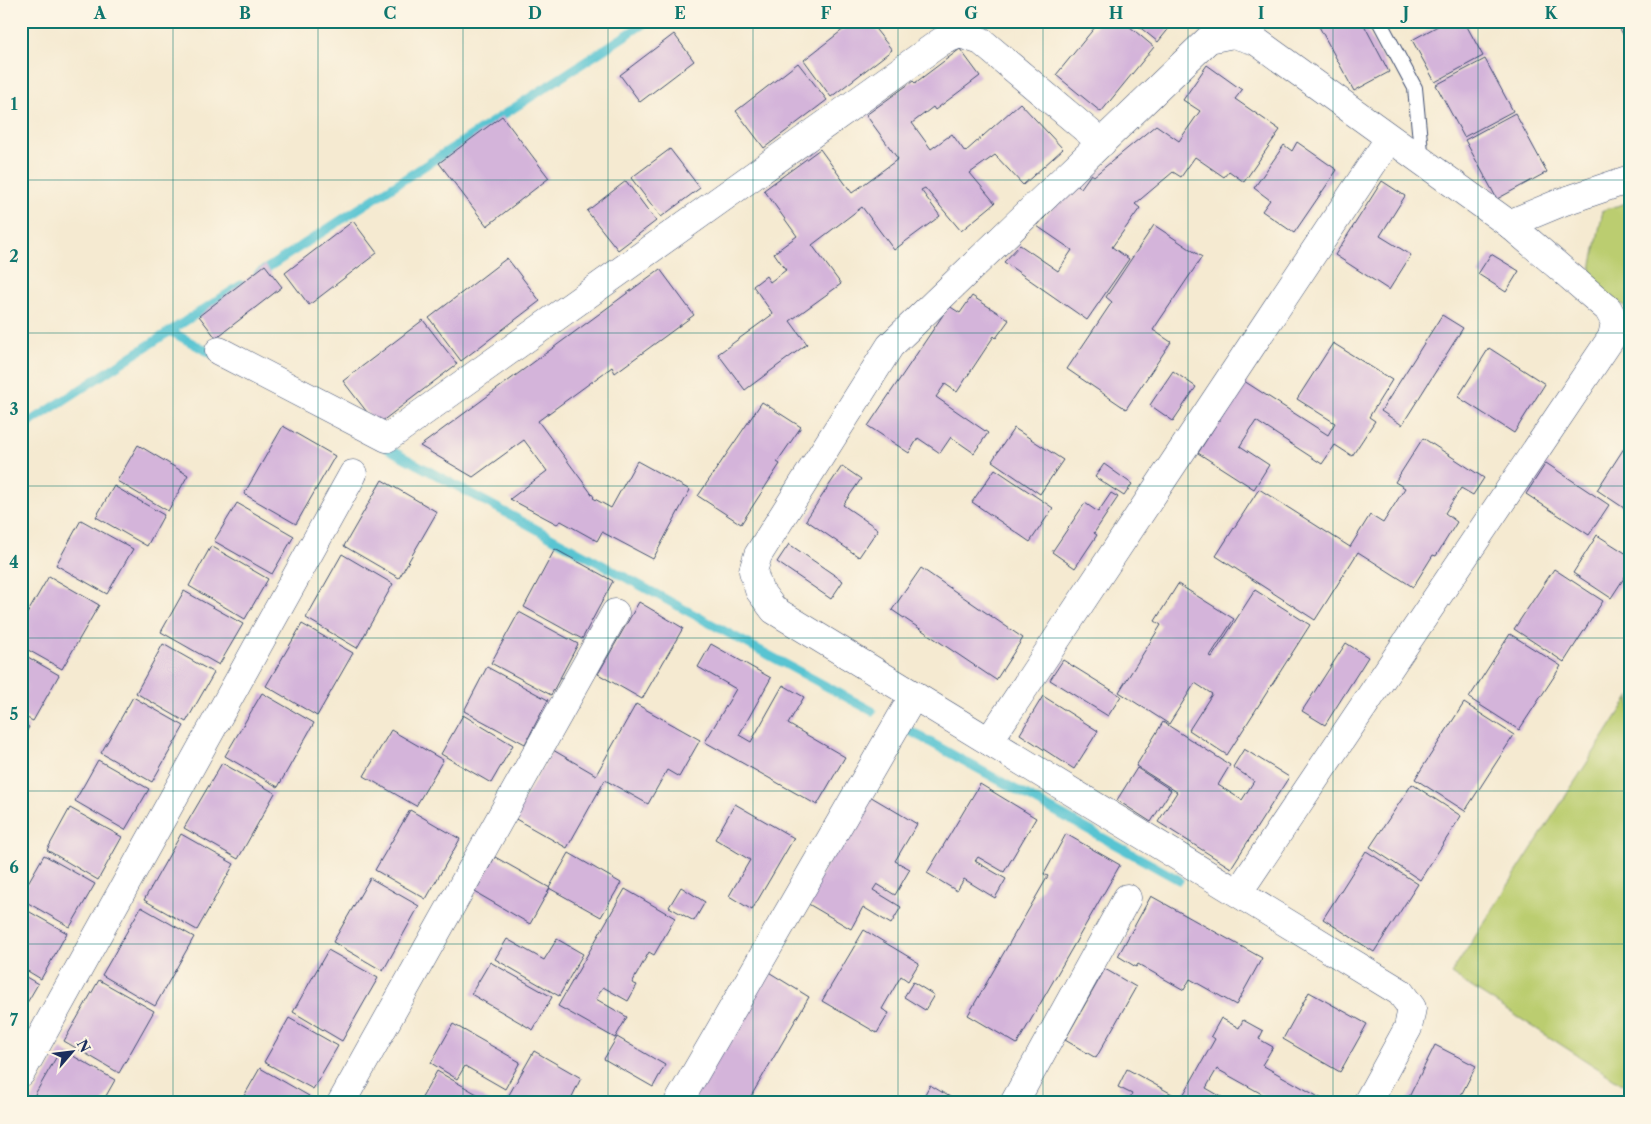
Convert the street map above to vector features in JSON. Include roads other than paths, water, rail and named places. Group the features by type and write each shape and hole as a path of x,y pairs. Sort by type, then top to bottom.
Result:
{"street":[{"path":"219,351 387,438 942,41 960,34 981,41 1102,143"},
{"path":"1238,893 1612,336 1615,322 1608,309 1509,224 1256,42 1233,34 1209,39 890,346 758,555 753,571 759,590 774,610 1400,992 1412,1008 1408,1028 1367,1103"},
{"path":"989,741 1389,139"},
{"path":"1509,224 1562,202 1630,179"},
{"path":"21,1073 353,474"},
{"path":"342,1103 615,613"},
{"path":"678,1103 914,695"},
{"path":"1014,1103 1127,898"}],"lane":[{"path":"1379,21 1415,88 1422,162"}],"waterway":[{"path":"258,274 648,21"},
{"path":"21,428 241,285"},
{"path":"170,331 216,356"},
{"path":"381,445 872,711"},
{"path":"910,731 1179,880"}]}
